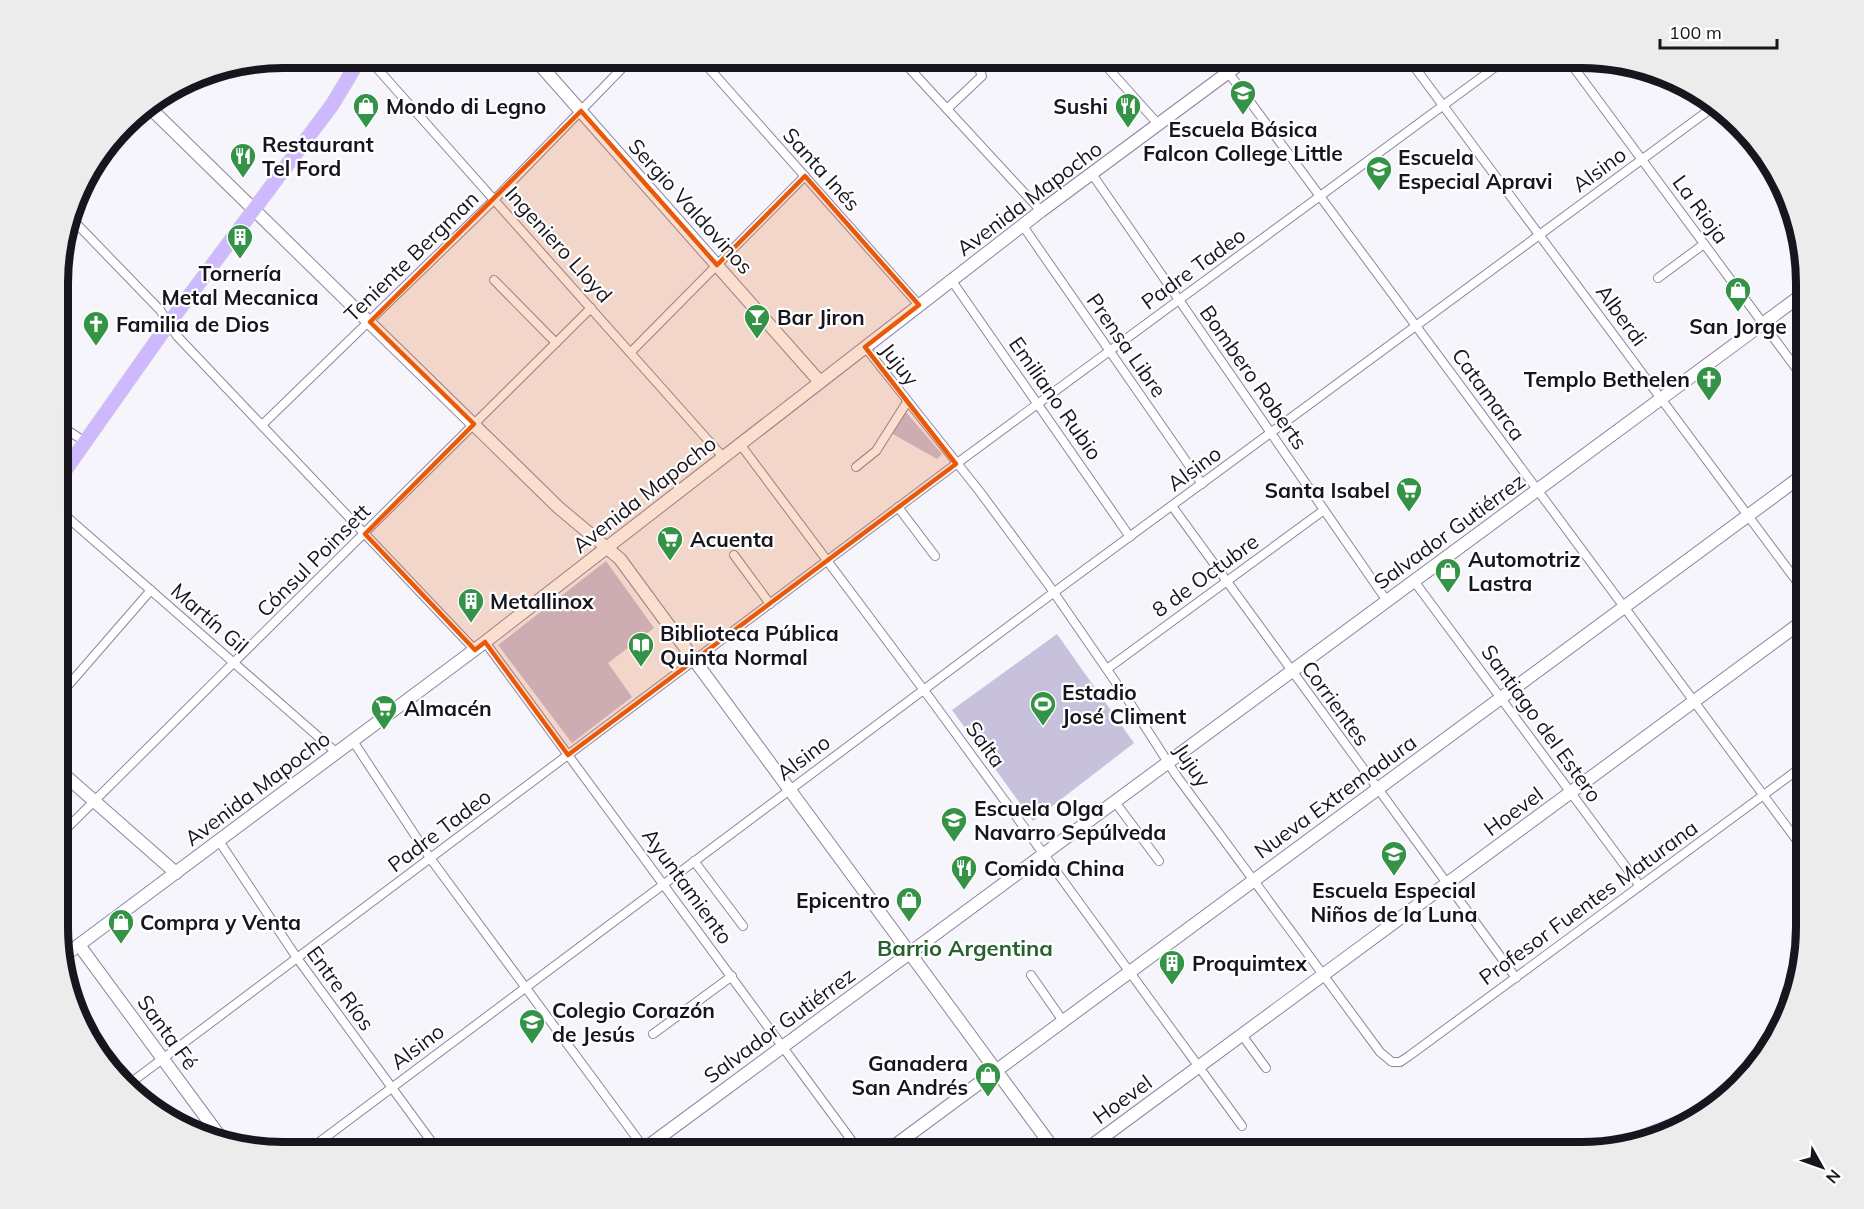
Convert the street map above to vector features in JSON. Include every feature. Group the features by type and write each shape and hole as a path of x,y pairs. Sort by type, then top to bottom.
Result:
{"main road":[{"path":"68,465 169,323 332,105 354,68"},
{"name":"Sergio Valdovinos","path":"543,68 820,382"},
{"name":"Avenida Mapocho","path":"69,952 475,650 1041,211 1232,68"},
{"path":"154,111 559,508 625,564 1049,1142"},
{"name":"Salvador Gutiérrez","path":"656,1142 1796,299"},
{"name":"Nueva Extremadura","path":"899,1142 1796,480"},
{"name":"Hoevel","path":"1096,1142 1796,626"},
{"path":"68,778 177,873"},
{"name":"Santa Fé","path":"79,945 215,1131"}],"street":[{"name":"Ingeniero Lloyd","path":"377,68 723,457"},
{"name":"Teniente Bergman","path":"262,425 495,199 622,68"},
{"name":"Santa Inés","path":"709,68 920,305"},
{"path":"908,68 1041,211"},
{"path":"947,109 982,76 979,68"},
{"path":"1108,68 1158,124"},
{"name":"Alberdi","path":"1415,68 1796,581"},
{"name":"Padre Tadeo","path":"133,1081 898,507 1494,68"},
{"name":"La Rioja","path":"1574,68 1796,368"},
{"name":"Catamarca","path":"1228,72 1796,839"},
{"name":"Alsino","path":"319,1142 1053,593 1709,110"},
{"name":"Bombero Roberts","path":"1092,174 1387,601"},
{"path":"631,352 805,176"},
{"path":"76,223 157,307 177,336 475,650"},
{"name":"Prensa Libre","path":"1023,226 1202,484"},
{"path":"1658,278 1704,244"},
{"path":"494,280 556,343"},
{"name":"Emiliano Rubio","path":"952,281 1130,537"},
{"name":"Cónsul Poinsett","path":"68,827 235,664 591,308"},
{"name":"Jujuy","path":"865,347 1053,593 1107,669 1168,762 1322,975 1388,1060"},
{"name":"Jujuy","path":"856,467 876,451 907,402"},
{"path":"68,431 84,441"},
{"name":"Salta","path":"740,444 1242,1126"},
{"name":"Corrientes","path":"1172,506 1290,672 1516,978"},
{"path":"898,507 935,556"},
{"name":"8 de Octubre","path":"1107,669 1324,510"},
{"name":"Martín Gil","path":"68,518 337,753"},
{"path":"734,555 770,604"},
{"name":"Santiago del Estero","path":"1414,580 1640,886"},
{"path":"68,686 151,590"},
{"name":"Ayuntamiento","path":"485,642 853,1142"},
{"path":"353,741 430,858 638,1142"},
{"name":"Profesor Fuentes Maturana","path":"1388,1060 1395,1063 1404,1060 1796,771"},
{"path":"1115,802 1159,861"},
{"name":"Entre Ríos","path":"219,841 297,958 432,1142"},
{"path":"694,861 743,926"},
{"path":"1031,975 1064,1020"},
{"path":"653,1034 732,976"},
{"path":"1242,1035 1266,1068"}],"highlighted area":[{"path":"581,111 717,265 805,176 919,305 865,347 956,464 568,755 485,642 475,650 365,534 474,424 370,322"}],"shaded area":[{"path":"905,411 942,454 937,459 891,433"},
{"path":"606,561 654,628 608,663 632,697 572,743 498,645"},
{"name":"Estadio José Climent","path":"1057,634 1134,743 1033,821 952,710"}],"place":[{"name":"Escuela Básica Falcon College Little","path":"1243,116"},
{"name":"Mondo di Legno","path":"366,129"},
{"name":"Sushi","path":"1128,129"},
{"name":"Restaurant Tel Ford","path":"243,179"},
{"name":"Escuela Especial Apravi","path":"1379,192"},
{"name":"Tornería Metal Mecanica","path":"240,260"},
{"name":"San Jorge","path":"1738,313"},
{"name":"Bar Jiron","path":"757,340"},
{"name":"Familia de Dios","path":"96,347"},
{"name":"Templo Bethelen","path":"1709,402"},
{"name":"Santa Isabel","path":"1409,513"},
{"name":"Acuenta","path":"670,562"},
{"name":"Automotriz Lastra","path":"1448,594"},
{"name":"Metallinox","path":"471,624"},
{"name":"Biblioteca Pública Quinta Normal","path":"641,668"},
{"name":"Estadio José Climent","path":"1043,727"},
{"name":"Almacén","path":"384,731"},
{"name":"Escuela Olga Navarro Sepúlveda","path":"954,843"},
{"name":"Escuela Especial Niños de la Luna","path":"1394,877"},
{"name":"Comida China","path":"964,891"},
{"name":"Epicentro","path":"909,923"},
{"name":"Compra y Venta","path":"121,945"},
{"name":"Proquimtex","path":"1172,986"},
{"name":"Colegio Corazón de Jesús","path":"532,1045"},
{"name":"Ganadera San Andrés","path":"988,1098"}],"district":[{"name":"Barrio Argentina","path":"965,948"}]}
